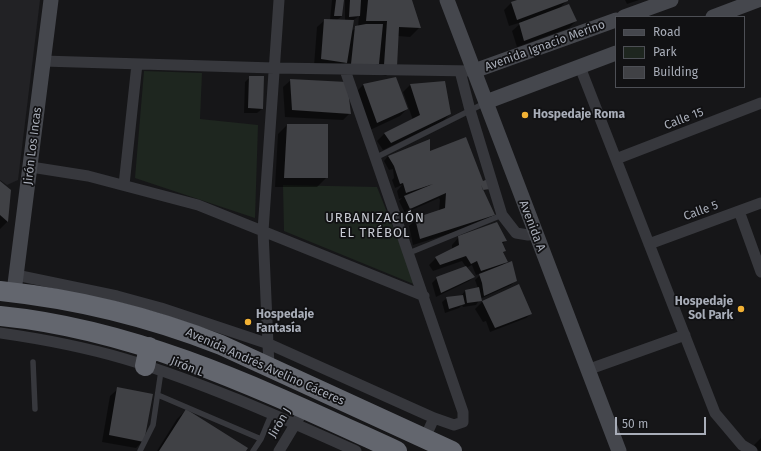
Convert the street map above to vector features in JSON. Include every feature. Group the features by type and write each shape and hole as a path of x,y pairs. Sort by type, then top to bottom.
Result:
{"highway":[{"name":"Avenida Andrés Avelino Cáceres","path":"10,286 116,311 190,333 270,367 452,451"},
{"path":"112,336 116,311"},
{"name":"Avenida Andrés Avelino Cáceres","path":"0,316 52,324 112,336 149,347 214,370 300,416 397,451"},
{"path":"149,347 153,368"}],"street":[{"name":"Jirón Los Incas","path":"10,286 31,167 51,0"},
{"path":"270,367 263,231 279,0"},
{"name":"Avenida A","path":"447,0 467,71 486,102 535,234 619,451"},
{"path":"627,16 671,0"},
{"path":"716,16 758,0"},
{"name":"Avenida Ignacio Merino","path":"467,71 615,20"},
{"path":"486,102 615,53"},
{"path":"43,61 345,70 467,71 470,110 502,215 516,233 528,235 535,234"},
{"path":"124,185 137,64"},
{"path":"580,67 715,413 742,445 752,451"},
{"path":"10,286 118,296 153,306 269,344 434,418 454,424 463,422 463,412 345,70"},
{"name":"Calle 15","path":"616,159 761,103"},
{"path":"31,167 88,176 198,205 424,296"},
{"name":"Calle 5","path":"649,244 761,203"},
{"path":"739,212 761,272"},
{"name":"Jirón L","path":"0,333 66,345 153,368 271,415 300,416 356,451"},
{"path":"587,370 685,335"},
{"name":"Jirón J","path":"279,451 300,416"},
{"path":"425,438 434,418"}],"lane":[{"path":"375,158 486,102"},
{"path":"409,253 502,215"},
{"path":"33,362 35,409"},
{"path":"140,451 153,425 158,395 153,368"},
{"path":"158,395 261,439"},
{"path":"253,451 261,439 271,415"}],"shaded area":[{"path":"0,0 40,0 18,180 7,185 0,180"}],"green space":[{"path":"144,71 202,73 200,119 258,125 255,218 135,178"},
{"path":"283,185 377,187 416,285 284,231"}],"building":[{"path":"336,0 344,0 342,16 334,16"},
{"path":"350,0 361,0 360,16 349,17"},
{"path":"368,0 412,0 421,28 399,27 397,67 384,65 387,21 366,21"},
{"path":"517,0 568,1 517,20 511,2"},
{"path":"569,4 577,21 524,41 519,23"},
{"path":"324,19 354,20 347,63 321,59"},
{"path":"366,24 383,24 379,64 351,64 355,26"},
{"path":"249,76 264,76 263,109 248,108"},
{"path":"396,77 408,109 377,123 363,84"},
{"path":"290,79 347,82 351,114 292,110"},
{"path":"445,81 451,114 391,143 384,133 420,115 410,84"},
{"path":"287,124 328,124 328,178 284,178"},
{"path":"466,137 483,181 488,179 491,189 483,190 495,215 420,239 415,218 445,208 446,193 410,209 404,196 433,184 406,193 403,183 400,184 394,166 388,156 430,139 430,151"},
{"path":"0,181 11,190 8,222 0,215"},
{"path":"497,222 507,241 502,242 506,251 503,252 508,262 481,271 477,261 471,264 466,256 440,265 435,257 459,245 458,236"},
{"path":"512,261 517,281 484,296 479,274"},
{"path":"466,266 475,277 441,293 436,277"},
{"path":"519,284 532,314 495,328 482,301"},
{"path":"479,287 482,301 467,303 465,290"},
{"path":"463,295 465,304 449,309 446,297"},
{"path":"117,387 153,394 144,442 109,435"},
{"path":"186,409 248,448 246,451 159,451"}],"place":[{"name":"Hospedaje Roma","path":"525,115"},
{"name":"Hospedaje Sol Park","path":"741,309"},
{"name":"Hospedaje Fantasía","path":"248,322"}],"district":[{"name":"URBANIZACIÓN EL TRÉBOL","path":"375,226"}]}
